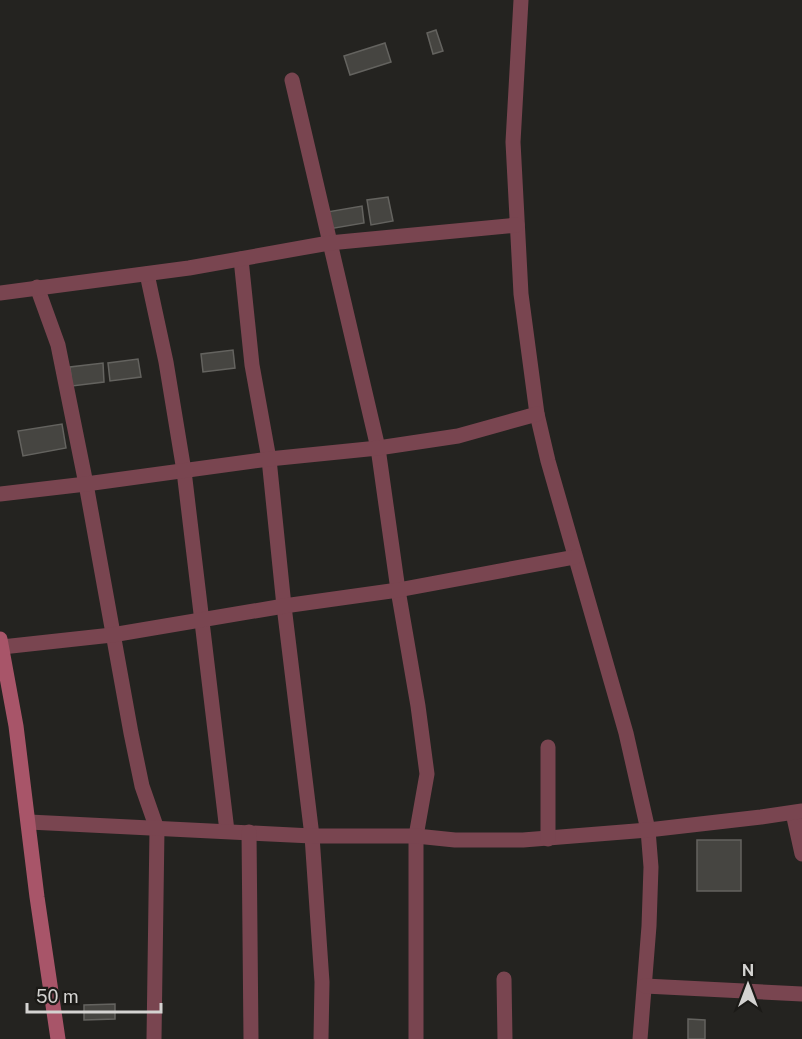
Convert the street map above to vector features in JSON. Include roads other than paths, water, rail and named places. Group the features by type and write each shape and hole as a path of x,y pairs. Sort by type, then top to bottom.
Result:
{"main road":[{"path":"1,643 16,726 37,897 58,1039"}],"street":[{"path":"521,0 513,142 521,294 537,414 548,461 626,733 648,830 651,867 640,1039"},
{"path":"292,80 378,448 427,774 416,836 416,1039"},
{"path":"0,293 147,274 329,243 517,225"},
{"path":"241,259 252,365 269,459 312,836 322,982 321,1039"},
{"path":"147,274 166,362 184,471 227,831"},
{"path":"37,287 58,345 142,786 157,829 154,1039"},
{"path":"0,494 269,459 378,448 458,436 537,414"},
{"path":"1,643 112,635 284,606 398,590 574,557"},
{"path":"548,747 548,839"},
{"path":"29,822 312,836 416,836 455,840 523,840 648,830 797,812 802,854"},
{"path":"249,832 250,1039"},
{"path":"504,979 505,1039"},
{"path":"645,986 802,994"}]}
